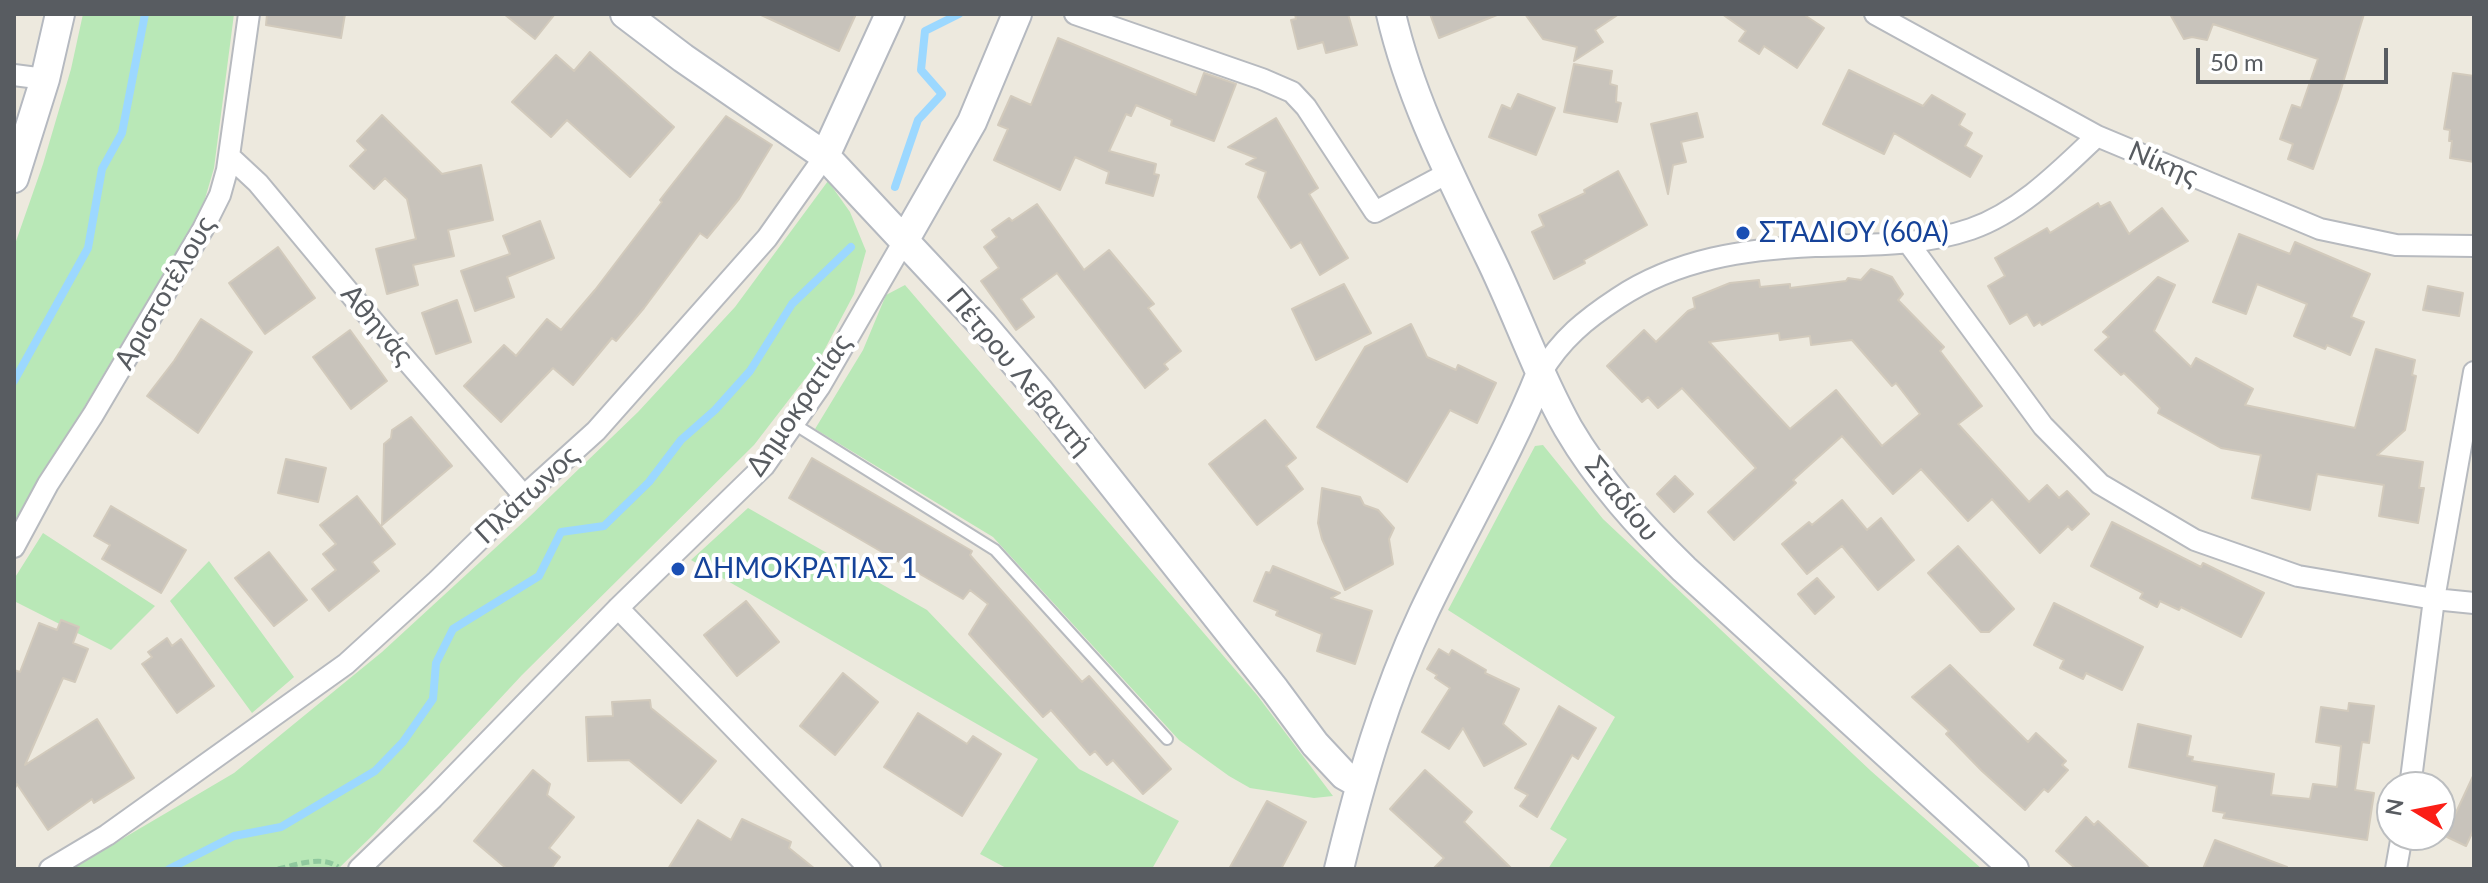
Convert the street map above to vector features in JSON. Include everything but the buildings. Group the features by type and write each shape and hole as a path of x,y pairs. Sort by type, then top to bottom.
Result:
{"street":[{"path":"14,178 45,79 60,14"},
{"name":"Αριστοτέλους","path":"14,547 48,484 93,415 203,229 220,195 229,156 249,14"},
{"name":"Πέτρου Λεβαντή","path":"625,14 825,156 983,325 1038,390 1315,744 1344,775 1360,784"},
{"name":"Πλάτωνος","path":"50,869 120,826 346,664 596,431 767,238 825,156 890,14"},
{"name":"Δημοκρατίας","path":"359,869 764,466 820,386 972,122 1017,14"},
{"path":"1075,14 1292,92 1313,115 1375,212 1448,173"},
{"name":"Σταδίου","path":"1391,14 1412,90 1448,173 1561,415 1588,459 1653,539 2014,869"},
{"name":"Νίκης","path":"1875,14 2097,136 2320,229 2396,245 2474,246"},
{"path":"14,75 45,79"},
{"path":"1339,869 1360,784 1422,615 1500,464 1541,373 1557,348 1580,324 1633,288 1675,268 1709,259 1768,250 1907,241 1961,232 1994,218 2045,184 2097,136"},
{"name":"Αθηνάς","path":"229,156 258,183 524,496"},
{"path":"1907,241 2043,426 2100,484 2195,540 2298,576 2474,603"},
{"path":"2412,771 2434,599 2459,443 2474,372"},
{"path":"618,608 870,869"}],"lane":[{"path":"794,424 995,550 1167,739"}],"path":[{"path":"278,869 312,861 334,863 341,869"}],"green space":[{"path":"83,14 234,14 214,168 202,209 14,525 14,247 43,164 71,69"},
{"path":"828,181 850,212 866,251 854,294 818,362 754,445 522,675 338,869 71,869 234,773 382,652 638,412 735,307"},
{"path":"905,285 1257,695 1333,796 1314,798 1250,788 1229,776 1179,740 993,537 815,429 863,350 886,295"},
{"path":"1543,445 1603,519 1871,771 1982,869 1548,869 1567,839 1550,829 1615,717 1448,610 1535,446"},
{"path":"748,508 927,610 1079,769 1179,821 1152,869 1008,869 980,854 1038,759 691,560"},
{"path":"43,533 155,606 111,650 14,601 14,579"},
{"path":"209,561 294,677 252,713 170,601"}],"waterway":[{"path":"14,381 88,248 102,169 122,133 145,14"},
{"path":"895,187 918,120 942,94 921,70 925,31 959,14"},
{"path":"169,869 234,836 281,827 375,771 403,742 433,699 436,663 453,629 539,576 561,532 604,526 649,482 681,440 715,410 750,371 792,304 851,247"}],"place":[{"name":"ΣΤΑΔΙΟΥ (60A)","path":"1743,233"},
{"name":"ΔΗΜΟΚΡΑΤΙΑΣ 1","path":"678,569"}]}
